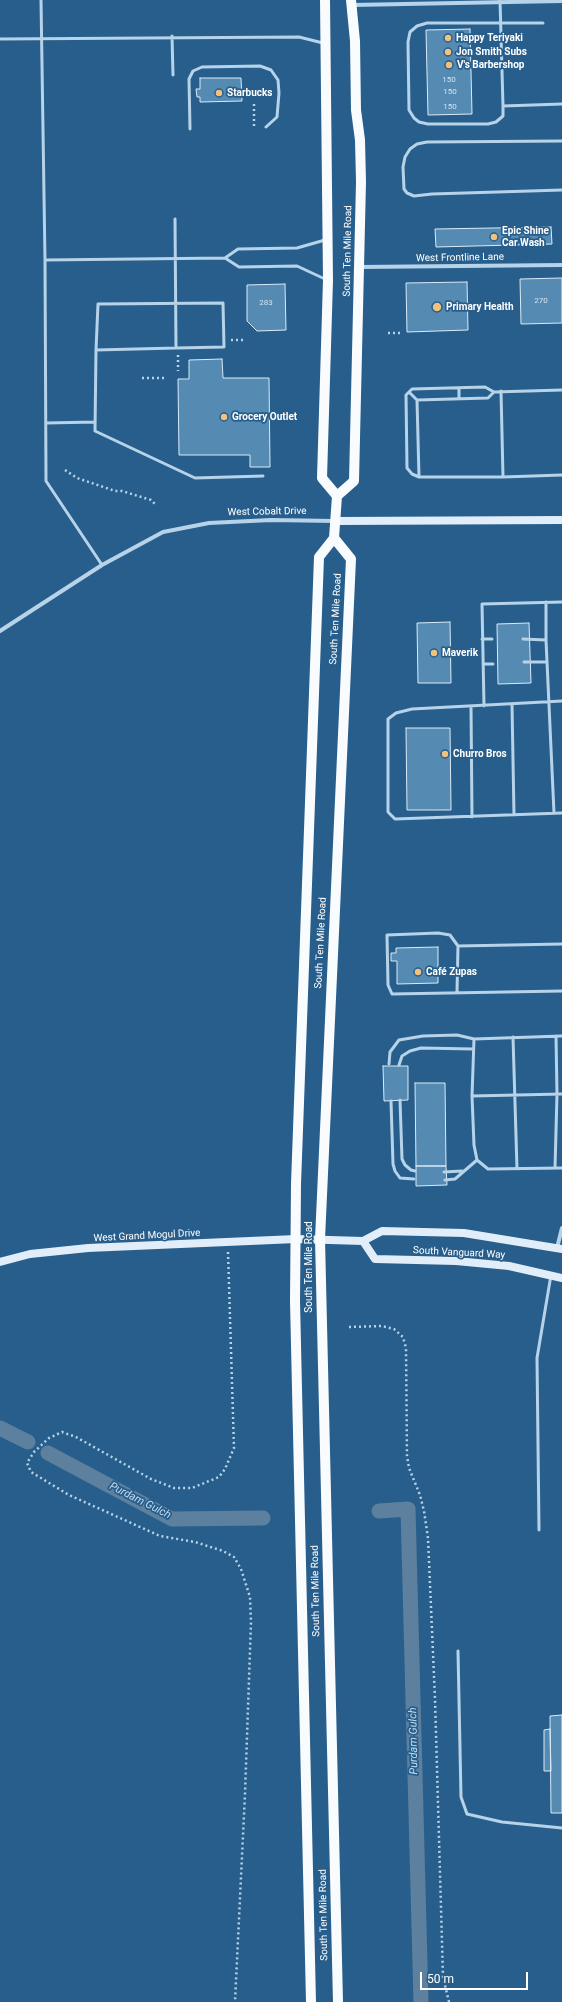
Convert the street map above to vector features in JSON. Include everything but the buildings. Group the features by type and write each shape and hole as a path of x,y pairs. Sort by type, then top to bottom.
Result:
{"main road":[{"name":"South Ten Mile Road","path":"325,0 328,280 322,478 337,496 354,481 359,267 360,140 356,110 355,41 351,2"},
{"path":"334,538 337,496"},
{"name":"South Ten Mile Road","path":"311,2002 295,1317 298,1108 319,557 334,538 351,559 320,1239 338,2002"}],"street":[{"path":"351,2 562,1"},
{"name":"West Frontline Lane","path":"359,267 562,265"},
{"name":"West Cobalt Drive","path":"0,631 102,564 163,532 209,523 271,520 562,520"},
{"path":"559,1248 562,1228"},
{"name":"South Vanguard Way","path":"559,1248 464,1233 382,1231 363,1241 375,1259 456,1261 509,1266 562,1278"},
{"path":"296,1239 363,1241"},
{"name":"West Grand Mogul Drive","path":"0,1262 30,1254 88,1248 296,1239"}],"lane":[{"path":"41,0 45,260 46,480 102,564"},
{"path":"500,1 501,22 504,106 503,116 496,122 488,124 428,124 419,122 414,118 409,110 408,42 410,32 417,26 427,23 501,22 544,23"},
{"path":"172,36 173,75"},
{"path":"0,39 172,36 299,37 326,44"},
{"path":"190,129 189,79 193,72 202,66 260,66 271,70 278,80 279,93 277,117 266,127"},
{"path":"504,106 562,104"},
{"path":"562,141 427,142 417,144 410,149 405,157 403,167 404,189 407,193 414,196 432,194 562,190"},
{"path":"174,219 177,348"},
{"path":"224,258 238,249 297,248 328,239"},
{"path":"45,260 224,258 239,267 297,266 328,280"},
{"path":"96,350 224,348 223,303 176,302 98,304 96,350 95,431 195,478 263,476"},
{"path":"562,390 494,392 485,387 412,389 406,395 405,401 407,468 412,474 419,477 562,476"},
{"path":"458,388 459,399"},
{"path":"502,391 503,477"},
{"path":"409,392 417,400 419,477"},
{"path":"417,400 488,398 494,392"},
{"path":"46,423 95,422"},
{"path":"546,602 546,640 554,813"},
{"path":"484,706 482,604 562,602"},
{"path":"482,639 492,639"},
{"path":"523,639 546,640"},
{"path":"524,662 547,662"},
{"path":"483,664 493,664"},
{"path":"562,701 512,705 412,709 396,713 388,719 388,812 395,819 562,813"},
{"path":"512,705 514,815"},
{"path":"471,706 472,817"},
{"path":"457,992 458,946 450,935 438,933 387,935 388,985 392,994 562,991"},
{"path":"458,946 562,944"},
{"path":"389,1064 390,1052 399,1040 423,1036 457,1035 474,1039 562,1036"},
{"path":"555,1168 557,1094 556,1036"},
{"path":"513,1037 516,1095 517,1169"},
{"path":"474,1039 472,1096 474,1145 477,1160 488,1169 562,1168"},
{"path":"399,1065 402,1056 410,1051 421,1048 473,1049"},
{"path":"472,1096 562,1094"},
{"path":"391,1100 392,1164 400,1178 414,1179"},
{"path":"400,1100 402,1159 405,1166 415,1171"},
{"path":"445,1180 455,1179 477,1160"},
{"path":"444,1172 463,1171"},
{"path":"539,1530 537,1358 551,1275"},
{"path":"458,1651 461,1798 467,1814 502,1822 562,1828"}],"path":[{"path":"254,104 254,127"},
{"path":"388,333 403,333"},
{"path":"224,340 244,340"},
{"path":"177,348 178,371"},
{"path":"142,378 165,378"},
{"path":"65,470 77,478 115,491 122,491 151,500 156,505"},
{"path":"229,1249 227,1255 234,1448 225,1470 218,1477 208,1483 192,1488 174,1488 150,1479 76,1437 62,1432 49,1438 34,1452 27,1463 31,1472 70,1495 160,1536 195,1542 224,1551 234,1557 241,1569 250,1597 251,1622 245,1794 235,2002"},
{"path":"349,1327 382,1326 394,1329 403,1337 406,1348 407,1456 409,1468 420,1495 428,1538 435,1700 443,1977 449,2002"}],"waterway":[{"name":"Purdam Gulch","path":"0,1428 28,1442"},
{"name":"Purdam Gulch","path":"48,1453 172,1519 263,1518"},
{"name":"Purdam Gulch","path":"379,1511 408,1509 421,2002"}],"place":[{"name":"Happy Teriyaki","path":"448,38"},
{"name":"Jon Smith Subs","path":"448,52"},
{"name":"V's Barbershop","path":"449,65"},
{"name":"Starbucks","path":"219,93"},
{"name":"Epic Shine Car Wash","path":"494,237"},
{"name":"Primary Health","path":"437,307"},
{"name":"Grocery Outlet","path":"224,417"},
{"name":"Maverik","path":"434,653"},
{"name":"Churro Bros","path":"445,754"},
{"name":"Café Zupas","path":"418,972"}]}
